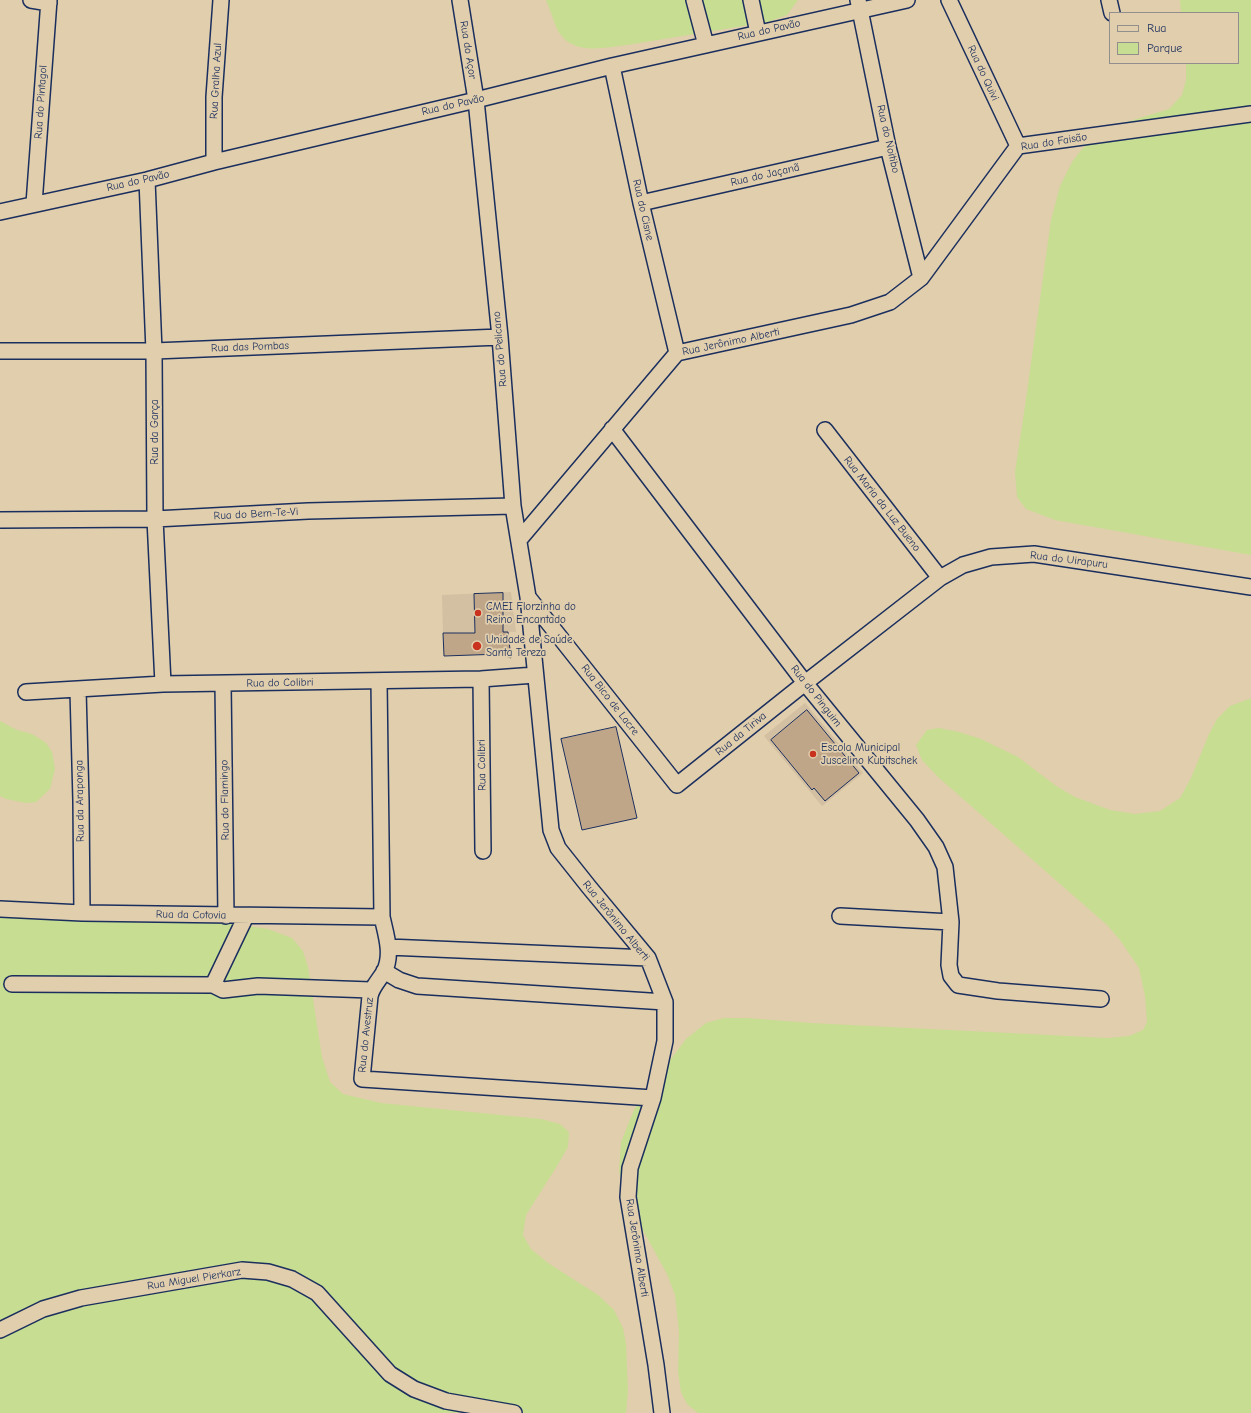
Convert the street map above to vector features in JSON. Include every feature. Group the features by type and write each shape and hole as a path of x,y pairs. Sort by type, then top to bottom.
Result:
{"street":[{"path":"31,0 49,1"},
{"name":"Rua Gralha Azul","path":"214,162 214,97 221,0"},
{"name":"Rua do Açor","path":"460,0 476,100"},
{"path":"694,0 706,45"},
{"path":"751,0 758,33"},
{"name":"Rua do Pavão","path":"0,212 147,180 214,162 612,66 758,33 859,5 907,0"},
{"name":"Rua do Quivi","path":"949,0 1018,146"},
{"path":"1109,0 1112,12"},
{"name":"Rua do Pintagol","path":"34,204 49,1"},
{"name":"Rua do Noitibo","path":"859,5 888,147 921,278"},
{"name":"Rua do Cisne","path":"612,66 641,203 677,353"},
{"name":"Rua do Pelicano","path":"476,100 500,337 513,506 528,597"},
{"name":"Rua do Faisão","path":"921,278 1018,146 1251,114"},
{"name":"Rua do Jaçanã","path":"641,203 888,147"},
{"name":"Rua da Garça","path":"147,180 154,351 155,519 163,684"},
{"name":"Rua Jerônimo Alberti","path":"519,540 677,353 851,315 890,302 921,278"},
{"name":"Rua das Pombas","path":"0,351 154,351 500,337"},
{"name":"Rua do Pinguim","path":"612,429 805,683 917,820 936,847 946,867 951,922 949,965 951,976 958,985 998,991 1101,999"},
{"name":"Rua Maria da Luz Bueno","path":"825,430 940,578"},
{"name":"Rua do Bem-Te-Vi","path":"0,520 155,519 308,511 513,506"},
{"name":"Rua do Uirapuru","path":"805,683 940,578 963,565 991,557 1034,554 1251,587"},
{"name":"Rua Jerônimo Alberti","path":"528,597 551,830 558,848 588,887 648,958 665,1002 665,1041 653,1098 630,1168 628,1198 656,1365 662,1413"},
{"name":"Rua Bico de Lacre","path":"528,597 677,785"},
{"name":"Rua do Colibri","path":"26,692 163,684 379,681 535,676"},
{"name":"Rua Colibri","path":"481,678 483,852"},
{"name":"Rua do Avestruz","path":"379,681 382,917 388,947 388,962 384,971 371,990 362,1079 653,1098"},
{"name":"Rua da Tiriva","path":"677,785 805,683"},
{"name":"Rua do Flamingo","path":"223,684 226,916"},
{"name":"Rua da Araponga","path":"78,690 82,913"},
{"name":"Rua da Cotovia","path":"0,909 82,913 382,917"},
{"path":"212,985 246,916"},
{"path":"840,916 951,922"},
{"path":"388,947 648,958"},
{"path":"384,971 400,980 417,986 665,1002"},
{"path":"12,984 212,985 223,990 258,986 371,990"},
{"name":"Rua Miguel Pierkarz","path":"0,1330 43,1309 81,1298 242,1270 268,1272 292,1279 317,1293 390,1374 414,1389 446,1401 514,1413"}],"shaded area":[{"name":"CMEI Florzinha do Reino Encantado","path":"511,592 516,632 443,633 442,595"},
{"name":"Escola Municipal Juscelino Kubitschek","path":"805,703 863,773 822,806 764,736"}],"green space":[{"path":"546,0 798,0 787,15 768,22 607,48 588,48 579,47 563,38 557,29"},
{"path":"1180,0 1251,0 1251,555 1055,520 1026,509 1017,497 1015,472 1051,220 1060,186 1072,162 1082,149 1097,135 1127,122 1169,109 1182,95 1186,80 1186,64 1239,64 1239,12 1181,12"},
{"path":"1251,699 1251,1413 698,1413 687,1404 681,1392 678,1372 679,1332 675,1295 667,1274 634,1214 625,1193 619,1172 621,1142 634,1110 686,1039 706,1023 724,1018 1108,1038 1129,1036 1143,1030 1147,1022 1145,996 1139,968 1120,940 1107,925 938,777 922,760 916,745 927,730 939,728 959,732 981,739 1018,757 1056,786 1075,797 1110,810 1135,814 1160,811 1180,798 1191,778 1209,734 1217,719 1230,706"},
{"path":"0,721 17,730 32,734 46,743 52,752 55,769 50,789 36,802 26,803 6,799 0,796"},
{"path":"0,916 203,919 268,929 292,938 303,951 308,967 322,1057 330,1082 343,1094 381,1103 541,1119 560,1124 569,1132 568,1147 526,1215 523,1235 531,1249 548,1263 598,1295 614,1310 623,1328 626,1344 628,1391 626,1413 0,1413"}],"building":[{"path":"503,593 503,632 508,632 511,658 501,654 444,656 443,633 475,633 474,594"},
{"name":"Escola Municipal Juscelino Kubitschek","path":"807,710 859,773 825,801 814,788 812,790 771,740"},
{"path":"616,727 637,818 582,830 561,739"}],"place":[{"name":"CMEI Florzinha do Reino Encantado","path":"478,613"},
{"name":"Unidade de Saúde Santa Tereza","path":"477,646"},
{"name":"Escola Municipal Juscelino Kubitschek","path":"813,754"}]}
